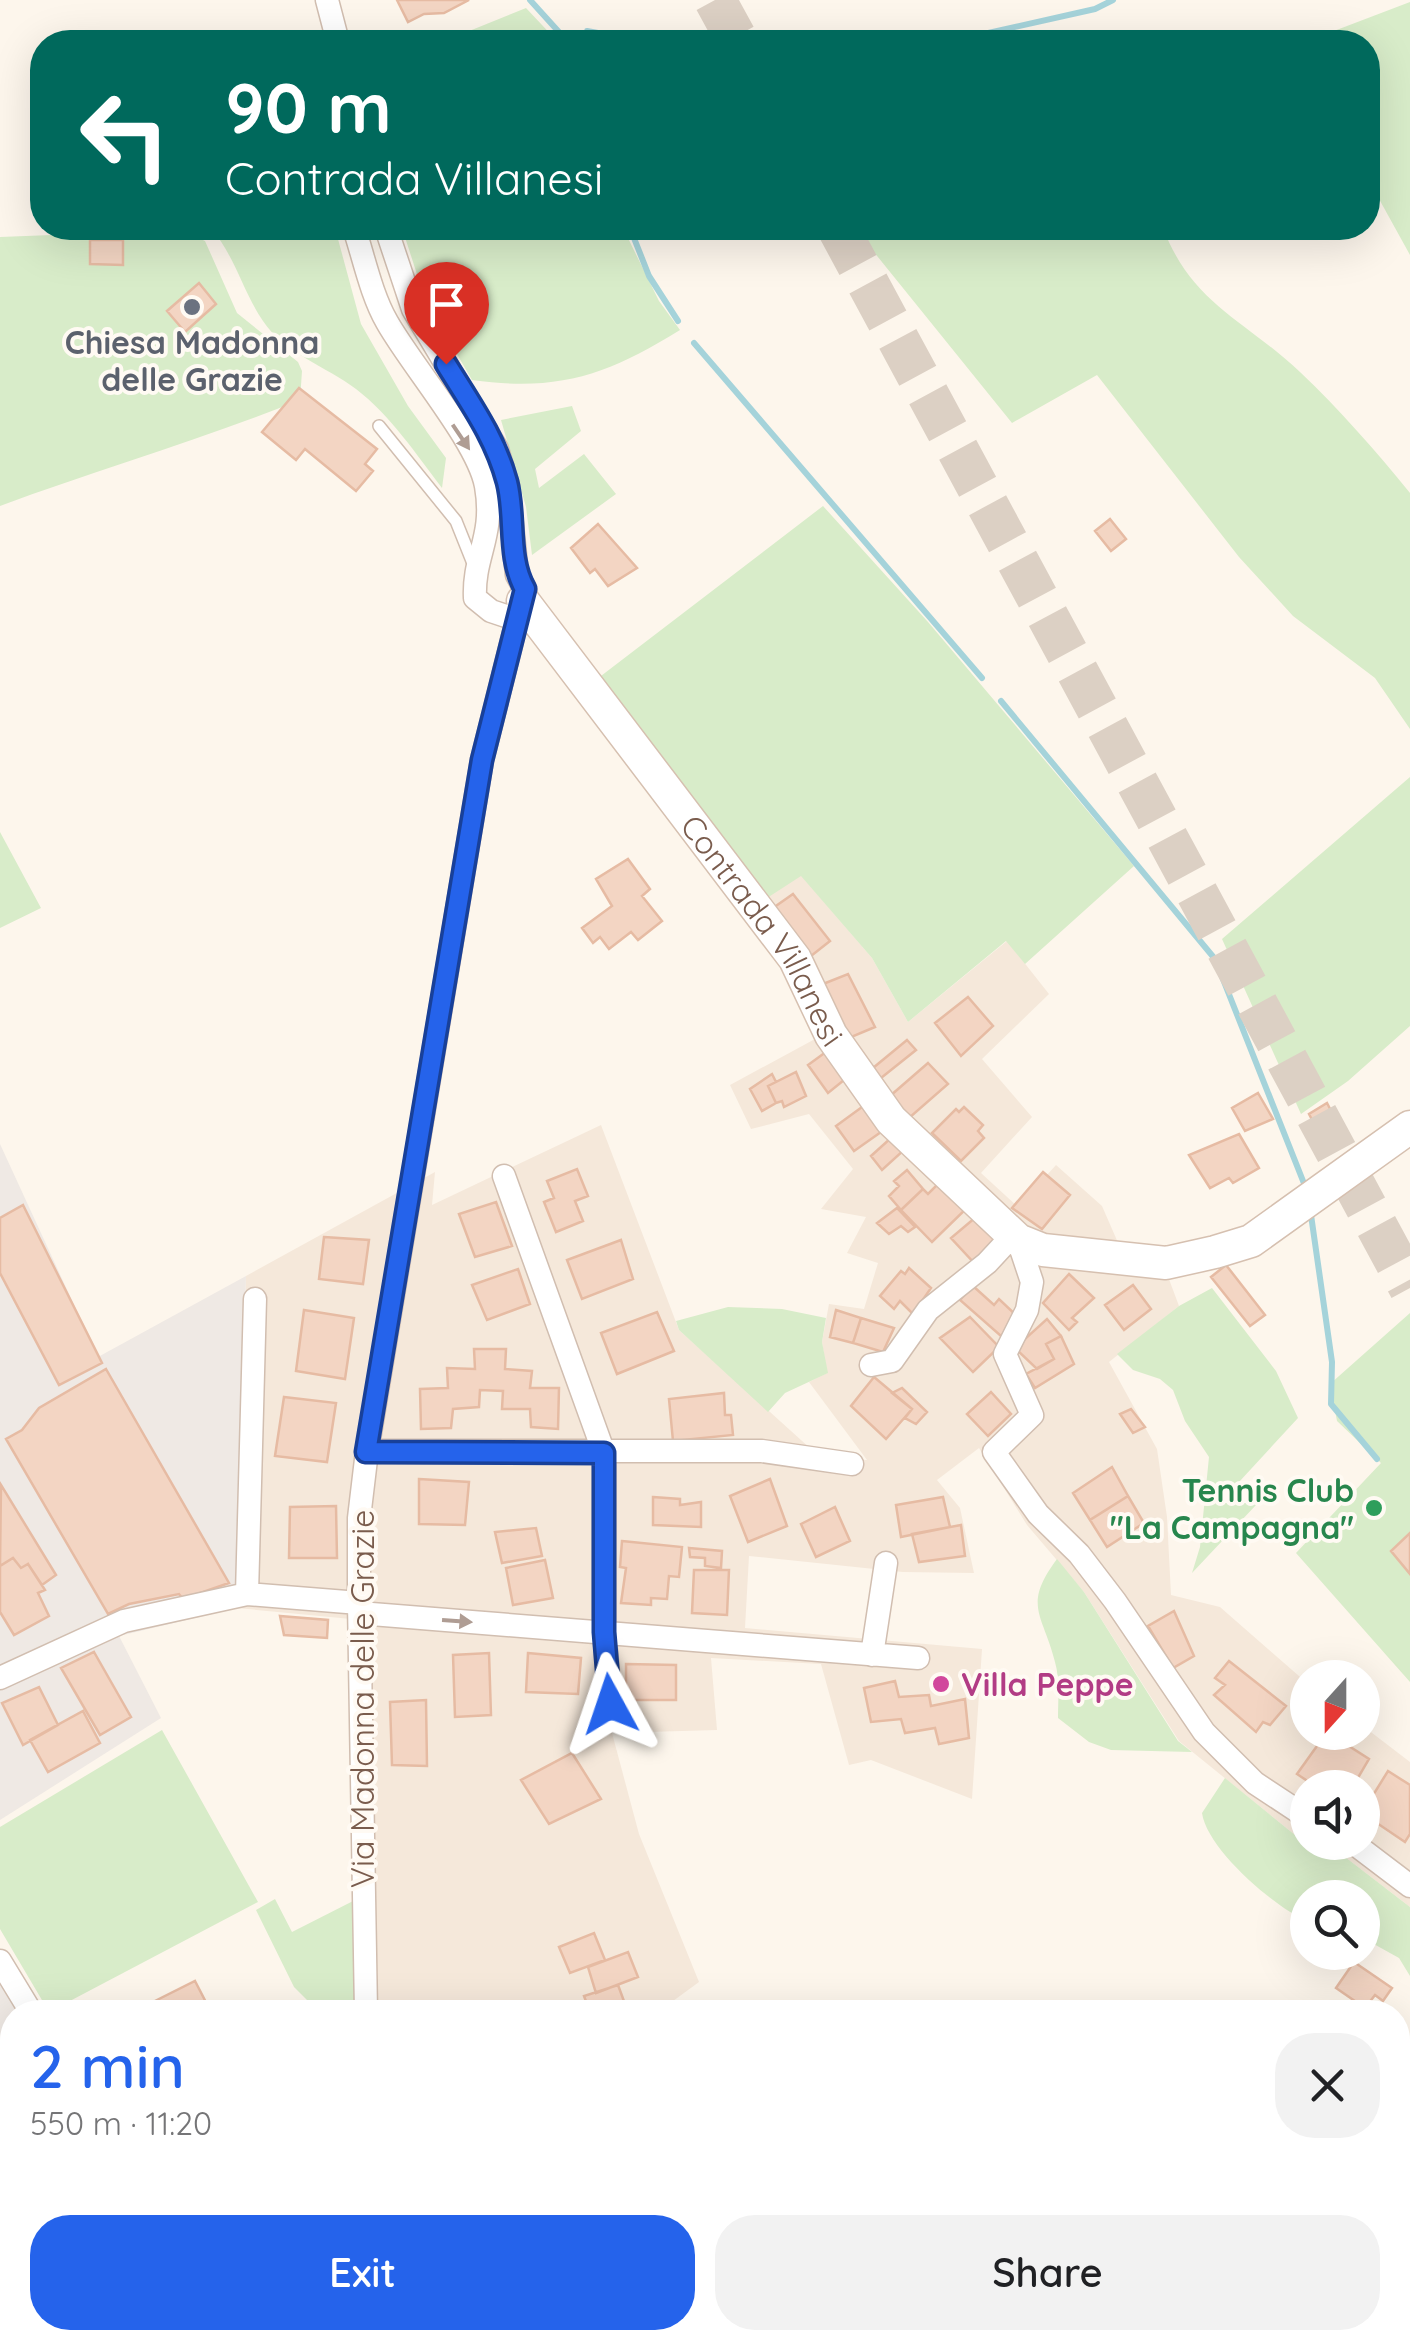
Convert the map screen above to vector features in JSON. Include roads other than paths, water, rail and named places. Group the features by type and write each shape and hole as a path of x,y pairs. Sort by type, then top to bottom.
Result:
{"street":[{"path":"358,240 384,318 472,453 485,482 488,537 478,563 475,598 491,611 520,599"},
{"path":"390,240 413,309 497,449 508,486 520,599"},
{"path":"478,563 520,599"},
{"name":"Contrada Villanesi","path":"520,599 795,959 831,1035 891,1120 1015,1237 1043,1250 1166,1263 1215,1252 1251,1240 1410,1127"},
{"name":"Via Madonna delle Grazie","path":"366,2000 359,1518 366,1452 482,760 520,599"},
{"path":"504,1176 604,1453 604,1632 610,1704"},
{"path":"871,1364 892,1361 928,1310 1015,1237 1032,1282 1028,1310 1005,1354 1032,1415 994,1452 1038,1514 1079,1554 1115,1601 1204,1732 1255,1783 1290,1806"},
{"path":"247,1594 255,1299"},
{"path":"366,1452 762,1451 852,1464"},
{"path":"872,1655 886,1563"},
{"path":"0,1678 124,1622 247,1594 604,1632 918,1658"},
{"path":"1376,1860 1410,1886"},
{"path":"0,1961 24,2000"}],"lane":[{"path":"379,426 456,522 478,563"}],"waterway":[{"path":"530,0 557,30"},
{"path":"1001,30 1095,9 1113,0"},
{"path":"635,240 649,276 678,321"},
{"path":"694,343 982,678"},
{"path":"1001,701 1215,959 1305,1186"},
{"path":"1311,1215 1332,1362 1331,1404 1377,1459"}],"tunnel":[{"path":"715,0 731,30"},
{"path":"844,240 1410,1288"}],"place":[{"name":"Chiesa Madonna delle Grazie","path":"192,307"},
{"name":"Tennis Club \"La Campagna\"","path":"1374,1508"},
{"name":"Villa Peppe","path":"941,1684"}]}
